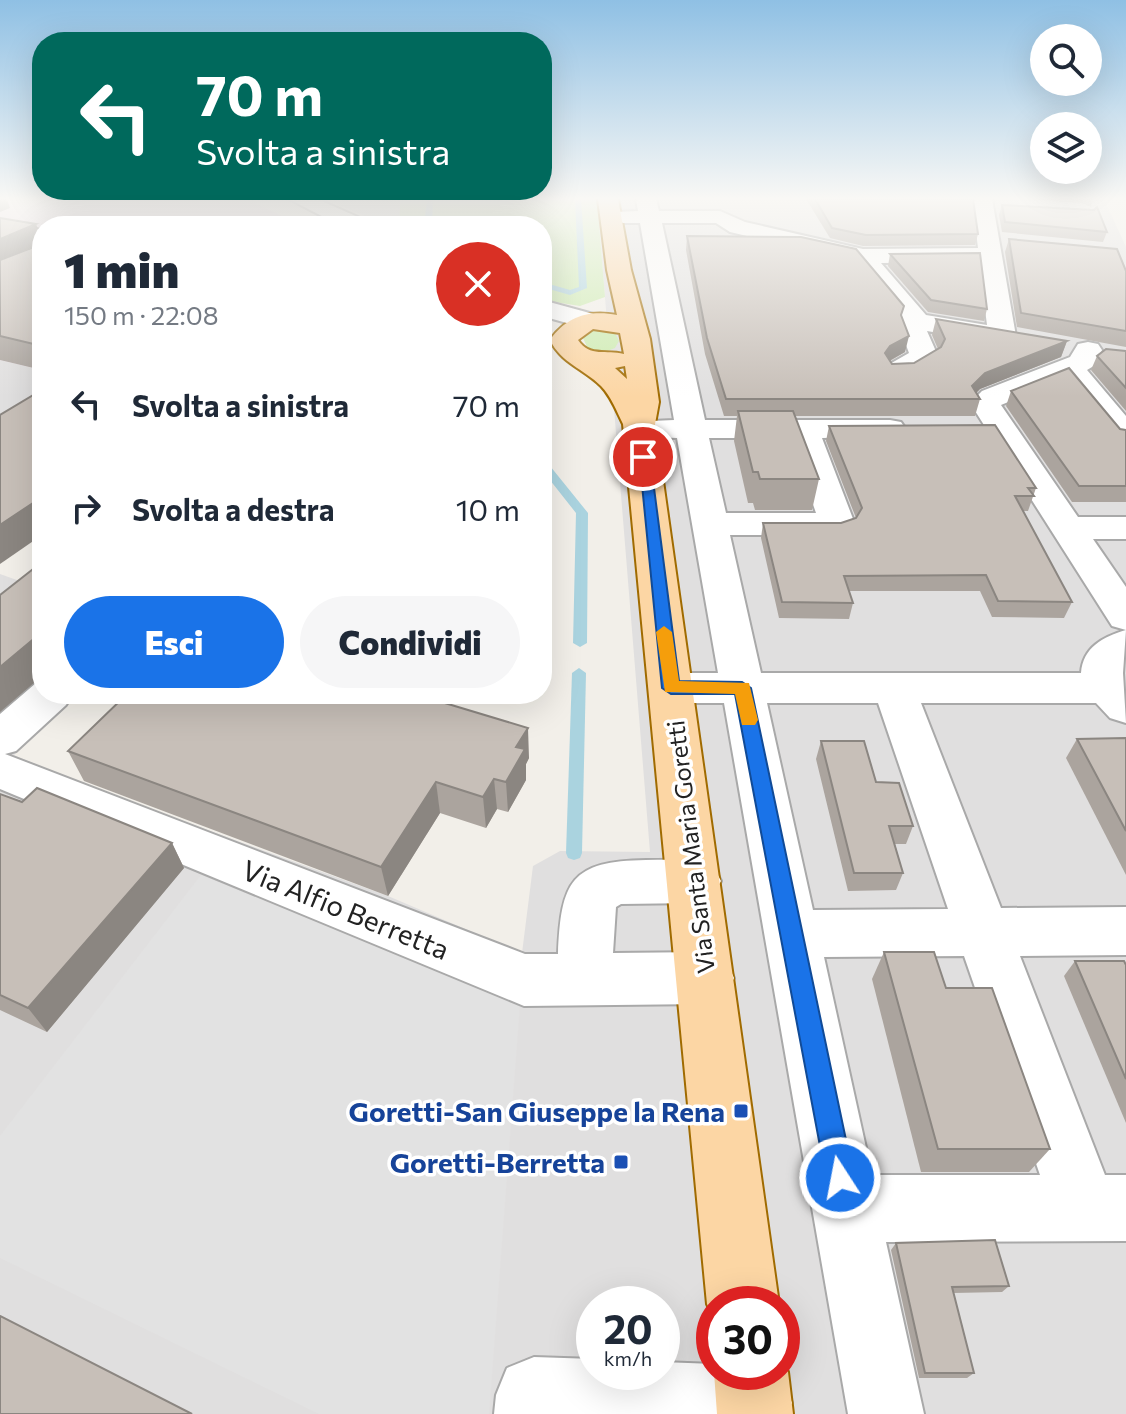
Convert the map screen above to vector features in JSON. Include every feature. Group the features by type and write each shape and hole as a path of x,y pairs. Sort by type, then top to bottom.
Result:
{"main road":[{"path":"553,334 589,321 614,297 618,265"},
{"path":"618,265 628,297 644,402 640,427"},
{"path":"589,321 610,321 634,340"},
{"name":"Via Santa Maria Goretti","path":"553,334 569,350 615,383 640,427 741,1286"},
{"path":"588,361 615,360 634,340"}],"street":[{"path":"659,265 886,1414"},
{"path":"870,265 917,321 1031,341"},
{"path":"992,265 1002,336"},
{"path":"552,311 589,321"},
{"path":"898,371 924,356 913,329 917,321"},
{"path":"1126,436 1083,355 985,403 985,428 1066,528 1126,617"},
{"path":"640,427 924,429"},
{"path":"710,524 837,524 803,429"},
{"path":"1066,528 1126,528"},
{"path":"1116,697 1101,673 1102,661 1110,650 1126,644"},
{"path":"671,688 894,688 1116,697"},
{"path":"846,1209 1105,1207 982,932 894,688"},
{"path":"0,739 40,704"},
{"name":"Via Alfio Berretta","path":"0,770 524,980 706,978"},
{"path":"585,980 586,924 592,896 610,882 695,881"},
{"path":"792,934 1126,931"},
{"path":"532,1414 534,1395 753,1396"}],"shaded area":[{"path":"0,265 32,265 32,368 0,360"},
{"path":"602,265 1126,265 1126,1414 0,1414 0,574 32,585 32,704 68,704 14,755 82,784 388,896 522,953 533,866 560,851 650,852"},
{"path":"0,360 32,368 32,397 0,416"},
{"path":"201,875 520,1004 489,1414 319,1414 0,1258 0,1136"}],"green space":[{"path":"552,265 602,265 605,297 580,306 552,302"},
{"path":"596,328 615,333 619,341 615,348 602,353 588,349 583,338"}],"building":[{"path":"0,265 32,265 32,344 0,336"},
{"path":"693,265 869,265 904,306 901,315 909,336 890,346 885,353 892,364 914,363 941,347 945,339 936,319 1067,341 985,373 972,386 980,399 726,399 707,338"},
{"path":"900,265 981,265 987,309 931,300"},
{"path":"1013,265 1124,265 1126,331 1021,313"},
{"path":"1106,349 1126,351 1126,388 1097,356"},
{"path":"1069,368 1120,429 1126,430 1126,486 1079,486 1011,391"},
{"path":"32,396 32,504 0,525 0,415"},
{"path":"738,411 793,411 819,479 760,479 758,472 753,472"},
{"path":"995,425 1036,488 1028,488 1034,496 1015,496 1072,602 998,601 986,575 844,576 853,603 782,602 763,523 841,523 856,518 862,508 829,426"},
{"path":"32,570 32,640 0,667 0,595"},
{"path":"117,704 448,704 528,728 516,747 525,749 506,782 494,779 483,797 436,782 381,867 68,751"},
{"path":"1126,738 1126,831 1077,739"},
{"path":"821,741 864,741 876,782 899,783 913,826 889,826 903,873 854,873"},
{"path":"37,788 172,843 28,1008 0,995 0,794 22,802"},
{"path":"884,952 934,952 946,988 992,988 1050,1149 938,1149"},
{"path":"1075,961 1124,961 1126,965 1126,1079"},
{"path":"995,1240 1009,1286 952,1287 974,1373 925,1373 896,1243"},
{"path":"0,1316 192,1414 0,1414"}],"waterway":[{"path":"552,287 570,293 583,288 582,265"},
{"path":"552,476 582,513 580,643"},
{"path":"574,853 579,673"}],"slow traffic":[{"path":"664,632 671,688 742,688 749,720"}],"place":[{"name":"Goretti-San Giuseppe la Rena","path":"741,1111"},
{"name":"Goretti-Berretta","path":"621,1162"}],"route":[{"path":"643,457 671,688 742,688 840,1178"}]}
